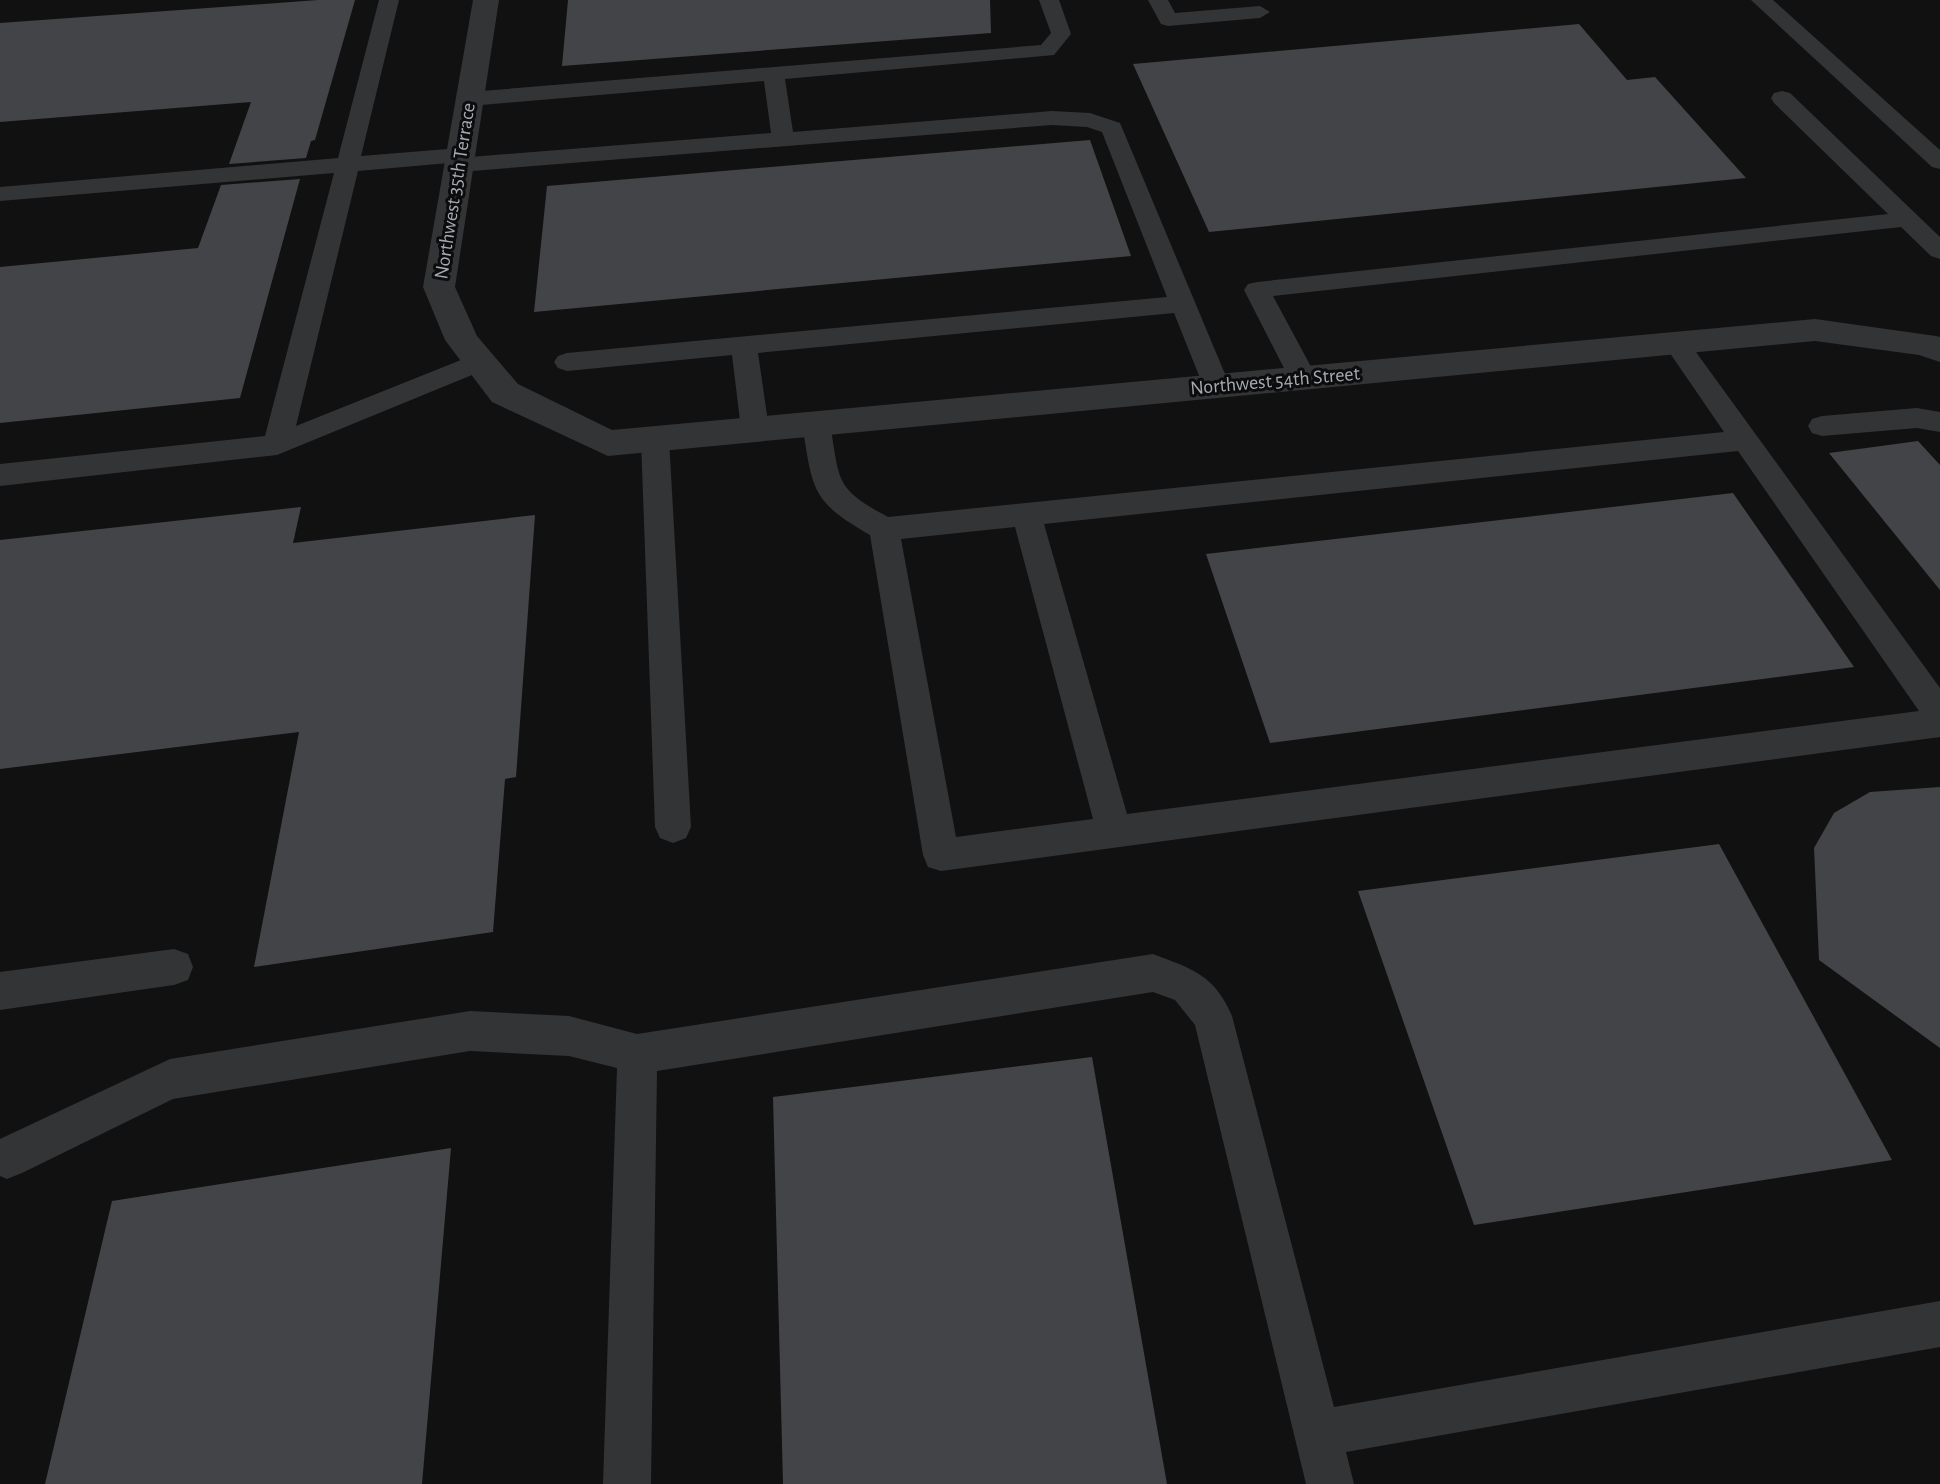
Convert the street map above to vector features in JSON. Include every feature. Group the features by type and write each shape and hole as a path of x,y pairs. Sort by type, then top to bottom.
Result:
{"street":[{"name":"Northwest 35th Terrace","path":"486,0 439,287 462,340 505,393 608,443"},
{"name":"Northwest 54th Street","path":"608,443 1815,330 1924,344 1940,350"}],"lane":[{"path":"277,445 389,0"},
{"path":"470,99 1047,51 1061,34 1049,0"},
{"path":"1158,0 1168,20 1260,12"},
{"path":"1761,0 1940,162"},
{"path":"774,74 783,139"},
{"path":"1782,98 1940,251"},
{"path":"0,194 348,165 783,139 1052,118 1090,120 1112,128 1216,386"},
{"path":"1303,378 1257,290 1907,219"},
{"path":"567,362 1183,304"},
{"path":"1676,343 1940,714"},
{"path":"744,345 755,429"},
{"path":"0,475 277,445 480,362"},
{"path":"1822,426 1917,418 1940,422"},
{"path":"816,424 826,482 844,507 884,529 1744,440"},
{"path":"655,439 673,827"},
{"path":"1027,515 1114,832"},
{"path":"884,529 941,855 1940,723"},
{"path":"0,991 174,967"},
{"path":"2,1167 170,1079 470,1031 569,1036 637,1054 1153,973 1189,987 1212,1016 1330,1484"},
{"path":"627,1484 637,1054"},
{"path":"1317,1434 1940,1324"}],"building":[{"path":"355,0 315,140 311,141 306,158 229,164 251,102 0,122 0,23"},
{"path":"568,0 990,0 991,33 562,66"},
{"path":"1579,24 1627,80 1655,77 1746,178 1209,232 1133,64"},
{"path":"1090,140 1131,256 534,312 547,186"},
{"path":"300,179 240,398 0,423 0,267 198,248 221,185"},
{"path":"1918,441 1940,465 1940,590 1829,453"},
{"path":"1733,493 1854,667 1270,743 1206,554"},
{"path":"301,507 293,543 535,515 516,777 505,779 493,932 254,967 299,732 0,769 0,540"},
{"path":"1940,787 1940,1048 1819,960 1814,848 1834,813 1870,792"},
{"path":"1719,844 1892,1160 1474,1225 1358,891"},
{"path":"1092,1057 1167,1484 783,1484 773,1097"},
{"path":"451,1148 422,1484 45,1484 112,1201"}]}
